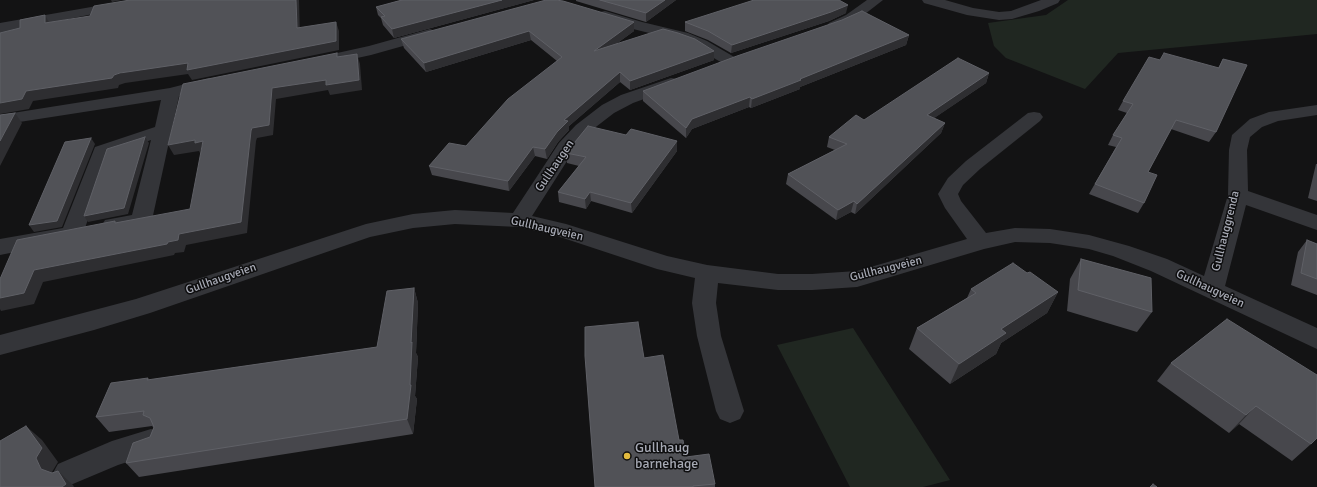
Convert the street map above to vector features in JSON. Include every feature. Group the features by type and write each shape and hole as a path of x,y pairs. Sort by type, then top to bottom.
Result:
{"street":[{"path":"0,28 93,10 159,0"},
{"path":"816,32 851,18 876,0"},
{"path":"929,0 955,3 972,12 999,16 1012,15 1053,0"},
{"path":"589,10 638,26 683,36 737,59 708,70"},
{"path":"298,66 371,50 447,29"},
{"name":"Gullhaugen","path":"519,220 566,147 582,129 608,109 627,100 686,78"},
{"path":"0,120 171,93 193,86 224,80"},
{"path":"0,247 141,220 171,93"},
{"name":"Gullhauggrenda","path":"1212,289 1238,195 1238,150 1241,135 1256,123 1275,116 1317,110"},
{"path":"981,242 952,203 948,194 955,182 973,165 1034,117"},
{"path":"72,234 102,151 163,130"},
{"path":"1238,195 1317,223"},
{"name":"Gullhaugveien","path":"0,345 141,307 366,231 413,221 455,217 519,220 558,229 665,263 707,273 778,282 812,282 857,278 901,268 981,242 1015,235 1050,236 1089,242 1121,251 1159,265 1317,338"},
{"path":"707,273 704,303 709,336 730,411"},
{"path":"68,473 112,454 151,442"}],"shaded area":[{"path":"1068,0 1317,0 1317,34 1118,53 1085,89 1006,58 994,46 988,23 1046,15"},
{"path":"853,328 950,480 923,487 850,487 777,345"}],"building":[{"path":"130,0 296,0 297,28 336,22 336,41 187,70 188,63 120,73 114,75 112,78 26,91 22,99 0,103 0,33 20,28 20,20 45,15 45,23 90,16 94,6"},
{"path":"402,0 502,0 392,29 381,17 385,16 376,7"},
{"path":"546,0 563,1 634,22 594,51 663,29 695,39 714,51 630,81 620,72 564,120 568,121 557,132 545,149 533,147 508,181 429,166 449,143 466,146 508,99 562,57 529,31 424,63 401,39"},
{"path":"600,0 665,0 646,13"},
{"path":"754,0 839,0 848,5 732,45 708,31 685,22"},
{"path":"862,11 909,35 752,99 750,97 692,119 686,128 643,91 737,56 842,20"},
{"path":"337,53 337,57 357,54 359,80 326,85 326,80 272,88 269,125 252,128 251,131 241,222 179,234 178,240 168,242 167,244 34,270 24,293 0,298 0,279 17,240 115,221 115,223 190,209 203,141 195,143 195,140 168,145 183,84"},
{"path":"1164,53 1219,68 1223,59 1247,65 1216,132 1176,120 1148,172 1157,175 1144,203 1095,184 1122,138 1113,135 1133,104 1123,101 1149,57 1160,60"},
{"path":"958,58 989,73 927,115 945,123 857,204 854,201 838,210 788,174 847,144 829,137 856,115 864,120"},
{"path":"15,113 0,141 0,115"},
{"path":"588,126 626,135 631,129 677,141 631,203 590,192 585,199 558,192 586,157 566,153"},
{"path":"145,137 124,208 84,216 107,149"},
{"path":"91,138 57,221 29,225 65,142"},
{"path":"1307,240 1317,244 1317,279 1301,273"},
{"path":"1081,259 1151,278 1152,312 1078,290"},
{"path":"1013,263 1027,273 1030,272 1058,292 1001,329 1006,333 959,364 917,328 976,293 971,289"},
{"path":"414,288 411,343 412,342 411,385 407,419 126,463 133,443 150,437 154,427 150,418 143,415 144,411 96,417 111,383 148,378 147,380 377,347 387,291"},
{"path":"1227,319 1317,375 1317,438 1311,444 1256,406 1246,415 1171,363"},
{"path":"638,322 644,358 663,355 679,440 683,440 686,457 709,454 715,484 693,487 595,487 585,356 585,327"},
{"path":"26,426 42,448 36,458 41,469 52,473 58,471 66,484 62,487 0,487 0,441"},
{"path":"1153,484 1157,487 1150,487"}],"place":[{"name":"Gullhaug barnehage","path":"627,456"}]}
